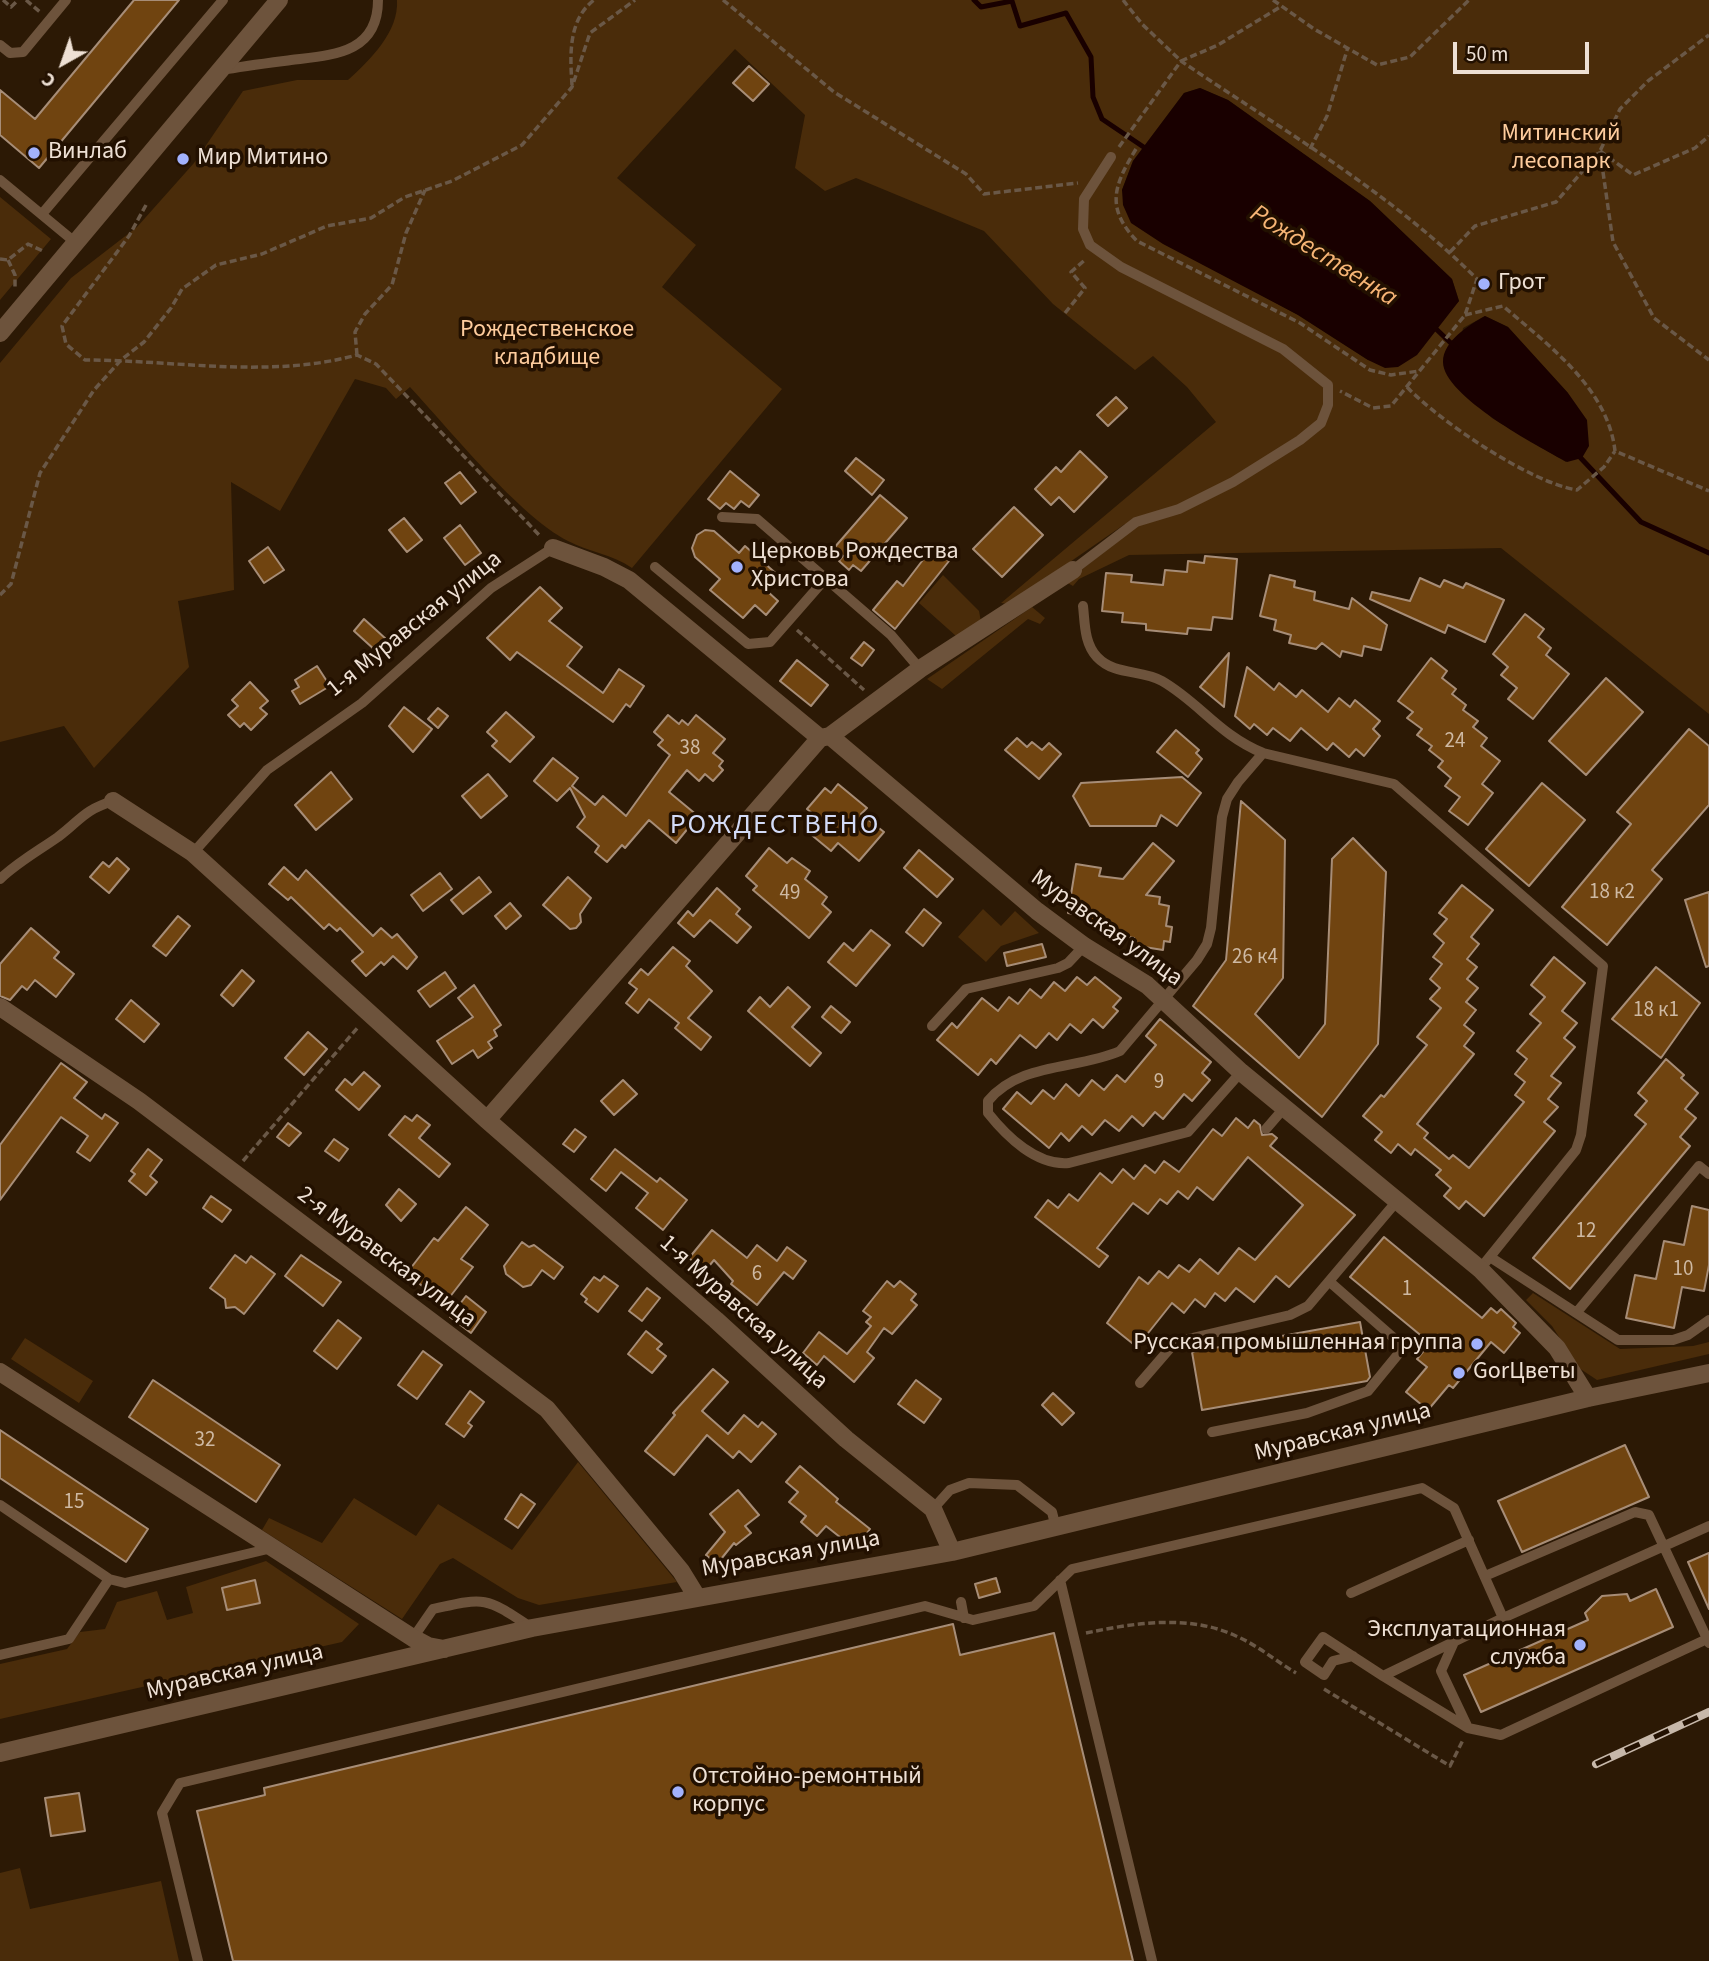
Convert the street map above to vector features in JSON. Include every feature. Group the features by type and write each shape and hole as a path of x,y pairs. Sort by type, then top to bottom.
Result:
{"street":[{"path":"0,333 279,0"},
{"path":"553,548 604,567 629,580 825,737"},
{"path":"486,1120 825,737 920,669 1073,570"},
{"name":"Муравская улица","path":"825,737 1037,911 1083,946 1147,985 1241,1072 1398,1201 1485,1263 1557,1348 1588,1398"},
{"name":"1-я Муравская улица","path":"113,801 193,853 486,1120 716,1320 846,1439 933,1509 952,1552"},
{"name":"2-я Муравская улица","path":"0,1007 139,1101 547,1409 681,1571 697,1597"},
{"path":"0,1372 413,1638 428,1646 447,1649"},
{"name":"Муравская улица","path":"0,1753 532,1628 952,1552 1056,1529 1588,1398 1709,1373"}],"lane":[{"path":"0,45 10,53 23,52 66,0"},
{"path":"41,214 223,0"},
{"path":"220,70 338,54 349,50 368,35 378,0"},
{"path":"1073,570 1136,522 1179,509 1233,482 1300,440 1321,423 1328,405 1328,385 1283,349 1121,267 1095,250 1083,229 1084,199 1111,157"},
{"path":"0,180 76,243"},
{"path":"722,517 757,519 891,635 920,669"},
{"name":"1-я Муравская улица","path":"193,853 267,770 362,703 491,588 553,548"},
{"path":"655,566 748,644 770,642 826,578"},
{"path":"1083,606 1086,639 1103,662 1114,669 1160,680 1223,732 1263,753 1394,784 1603,966 1581,1135 1576,1150 1485,1263 1577,1312 1618,1340 1673,1340 1688,1335 1709,1320"},
{"path":"1241,1072 1188,1132 1069,1163 1057,1164 1033,1154 988,1114 988,1101 1008,1082 1105,1058 1120,1051 1164,1001 1208,944 1225,808 1238,782 1263,753"},
{"path":"0,879 31,852 58,836 88,809 113,801"},
{"path":"932,1026 966,989 1058,968 1068,963 1083,946"},
{"path":"1266,1129 1284,1107"},
{"path":"1577,1312 1699,1166 1709,1174"},
{"path":"1140,1384 1172,1346 1188,1339 1290,1315 1308,1306 1331,1283 1398,1201"},
{"path":"1212,1432 1307,1413 1368,1391 1381,1376 1404,1347 1331,1283"},
{"path":"933,1509 950,1490 970,1483 1017,1485 1052,1512 1056,1529"},
{"path":"198,1961 162,1813 180,1783 925,1606 973,1620 1034,1606 1072,1569 1422,1488 1454,1508 1503,1618"},
{"path":"0,1505 109,1579 125,1583 273,1548"},
{"path":"1353,1656 1333,1661 1324,1675 1305,1662 1323,1637 1468,1728 1501,1735 1708,1641 1649,1515 1635,1512 1485,1576"},
{"path":"1383,1676 1503,1618 1709,1525"},
{"path":"1350,1593 1469,1541"},
{"path":"0,1655 69,1639 109,1579"},
{"path":"1060,1580 1153,1961"},
{"path":"413,1638 433,1608 480,1598 504,1609 532,1628"},
{"path":"961,1602 964,1618"},
{"path":"1454,1642 1441,1671 1468,1728"}],"path":[{"path":"3,0 11,7 18,0"},
{"path":"572,87 570,55 574,28 594,0"},
{"path":"0,595 11,584 40,473 94,390 121,360 144,342 171,309 182,289 216,265 262,254 327,226 371,218 405,197 452,181 522,145 572,87 590,33 635,0"},
{"path":"723,0 834,92 966,174 984,194 1095,180"},
{"path":"1123,0 1142,24 1181,61 1366,187 1450,252 1477,279 1465,316 1391,407 1373,408 1328,385"},
{"path":"1273,0 1377,65 1410,57 1469,0"},
{"path":"1111,157 1181,61 1218,45 1281,6"},
{"path":"1450,252 1475,226 1556,202 1600,151 1620,109 1648,80 1709,35"},
{"path":"1310,149 1327,117 1348,47"},
{"path":"1600,151 1633,176 1695,148 1709,135"},
{"path":"1136,149 1117,187 1116,209 1123,226 1138,241 1300,323 1370,370 1391,375 1421,371"},
{"path":"1600,151 1613,242 1654,318 1709,360"},
{"path":"357,355 355,332 365,314 392,285 406,233 425,190"},
{"path":"146,205 129,236 62,326 66,344 85,360 264,367 322,365 357,355 376,364 499,496 553,548"},
{"path":"0,259 8,260 28,244 45,251"},
{"path":"1065,313 1085,288 1071,272 1095,250"},
{"path":"8,260 14,272 15,288"},
{"path":"1407,387 1422,402 1521,469 1558,487 1577,490 1604,467 1615,451 1612,429 1583,380 1503,306 1465,316"},
{"path":"1615,451 1709,491"},
{"path":"788,622 876,701"},
{"path":"242,1162 370,1014"},
{"path":"1074,1636 1131,1623 1202,1624 1237,1636 1305,1678"},
{"path":"1316,1685 1450,1766 1468,1728"}],"green space":[{"path":"397,0 1709,0 1709,714 1501,548 1129,555 1079,579 1073,586 1066,582 1133,529 1125,524 1009,604 1001,603 1216,422 1187,387 1153,356 1135,370 1053,304 984,231 856,178 825,191 795,168 805,115 735,49 617,178 696,245 662,287 782,389 632,568 617,559 568,541 528,512 486,471 410,387 396,399 386,388 355,379 280,511 231,482 234,590 178,601 189,667 94,768 64,726 0,742 0,363 71,278 137,227 194,163 243,91 297,80 348,80 382,44 396,12","holes":["1200,88 1228,100 1370,201 1452,279 1459,301 1449,312 1368,360 1298,315 1227,276 1122,190 1133,161 1184,93","1485,316 1508,327 1568,393 1566,462 1492,418 1454,384 1463,328"]},
{"path":"0,197 51,239 0,300"},
{"path":"943,575 979,611 981,622 956,636 919,603"},
{"path":"1032,607 1045,618 1040,624 1028,619 942,689 927,679"},
{"path":"983,909 1001,926 1015,911 1039,933 1001,946 986,962 958,937"},
{"path":"1533,1293 1620,1349 1693,1346 1709,1342 1709,1354 1597,1380 1579,1368 1552,1326 1526,1300"},
{"path":"25,1338 93,1381 79,1403 11,1359"},
{"path":"578,1462 677,1582 539,1605 518,1598 453,1558 440,1564 402,1619 262,1530 269,1518 322,1543 354,1498 416,1536 438,1504 512,1550"},
{"path":"266,1561 359,1624 342,1642 0,1719 0,1664 67,1649 80,1632 105,1629 117,1602 157,1591 167,1620 193,1613 186,1587"},
{"path":"20,1868 30,1909 161,1881 179,1961 0,1961 0,1873"}],"water":[{"path":"1200,88 1228,100 1370,201 1452,279 1459,301 1417,355 1398,367 1385,368 1298,315 1163,244 1131,223 1123,205 1122,190 1133,161 1184,93"},
{"path":"1485,316 1508,327 1568,393 1587,420 1589,446 1582,458 1567,462 1515,433 1475,405 1458,390 1447,375 1443,362 1447,347 1458,334"}],"building":[{"path":"134,0 179,0 39,168 0,135 0,90 35,119"},
{"path":"749,66 769,84 753,101 733,83"},
{"path":"1116,397 1127,408 1108,426 1097,415"},
{"path":"1080,451 1107,477 1074,512 1059,497 1051,505 1035,489 1056,467 1061,472"},
{"path":"856,458 884,480 872,495 845,471"},
{"path":"730,471 759,495 749,507 741,501 734,509 726,503 720,509 708,499"},
{"path":"460,472 476,492 461,504 445,483"},
{"path":"880,495 907,518 861,571 853,565 849,570 839,561 843,556 834,548"},
{"path":"1014,507 1043,535 1002,577 973,549"},
{"path":"404,518 422,540 407,552 389,530"},
{"path":"460,525 481,553 465,565 444,538"},
{"name":"Церковь Рождества Христова","path":"705,530 714,531 739,553 745,546 780,577 767,591 778,601 766,615 755,605 743,618 710,590 720,579 695,557 692,548 697,535"},
{"path":"268,547 284,570 264,583 249,561"},
{"path":"932,548 949,561 895,629 873,610 897,581 903,586"},
{"path":"1205,556 1237,559 1232,619 1213,617 1211,630 1188,628 1187,634 1146,630 1146,624 1122,622 1123,613 1102,611 1106,573 1132,575 1131,582 1163,585 1165,570 1187,572 1188,561 1204,563"},
{"path":"1270,575 1295,581 1294,587 1315,592 1314,600 1349,609 1352,598 1387,625 1381,650 1364,646 1362,656 1342,651 1340,657 1322,643 1316,649 1289,643 1291,635 1274,630 1276,620 1260,616"},
{"path":"1420,578 1440,587 1444,580 1463,588 1466,583 1504,600 1485,642 1448,625 1445,633 1370,599 1372,592 1410,601"},
{"path":"540,587 562,608 549,621 582,647 567,666 603,693 619,669 644,686 630,707 626,704 613,722 517,652 510,660 487,638"},
{"path":"1525,614 1544,629 1538,637 1551,648 1546,655 1569,674 1533,719 1508,699 1517,688 1501,675 1508,667 1493,654"},
{"path":"364,619 386,639 376,651 354,631"},
{"path":"864,642 874,650 862,666 851,658"},
{"path":"1229,653 1224,707 1200,687"},
{"path":"1431,658 1447,671 1442,678 1456,689 1452,694 1466,705 1463,710 1478,721 1473,727 1487,738 1481,746 1500,761 1482,784 1493,793 1468,825 1449,811 1460,797 1445,786 1451,778 1438,767 1443,761 1429,750 1432,746 1417,735 1422,729 1407,718 1413,712 1398,701"},
{"path":"797,660 828,685 811,706 780,681"},
{"path":"317,666 330,686 300,704 292,691 299,687 295,680"},
{"path":"1247,667 1274,690 1279,683 1296,697 1302,690 1328,712 1339,698 1350,707 1355,700 1380,721 1373,729 1380,736 1364,756 1356,749 1349,757 1333,743 1327,750 1301,728 1290,741 1273,728 1267,735 1254,724 1250,729 1235,716"},
{"path":"1606,678 1643,712 1586,775 1549,741"},
{"path":"250,682 268,701 260,708 267,714 251,730 244,723 240,727 228,715 238,706 232,700"},
{"path":"404,707 432,729 413,752 389,726"},
{"path":"438,708 448,716 438,728 428,719"},
{"path":"506,712 534,737 510,762 492,746 497,741 487,732"},
{"path":"668,715 679,724 682,720 688,725 696,715 725,739 713,753 723,761 719,766 723,770 713,781 705,774 699,781 687,770 669,792 698,816 676,843 649,820 625,848 622,845 607,862 595,852 599,846 577,827 585,817 570,788 557,801 534,781 553,758 578,778 572,786 595,805 603,796 626,816 670,755 658,745 663,740 654,732"},
{"path":"1689,729 1709,746 1709,805 1652,870 1662,879 1607,945 1562,907 1631,824 1617,812"},
{"path":"1176,730 1199,750 1196,753 1202,759 1188,777 1157,752"},
{"path":"1017,738 1027,747 1032,742 1042,750 1049,743 1061,754 1039,779 1005,750"},
{"path":"331,772 352,799 316,830 295,805"},
{"path":"488,774 507,796 481,818 462,796"},
{"path":"1182,777 1201,793 1177,826 1161,815 1156,826 1090,826 1073,796 1081,783"},
{"path":"1542,783 1585,820 1529,886 1486,849"},
{"path":"838,784 867,808 861,814 884,832 859,861 838,843 831,851 808,832 819,819 807,809 825,788 831,793"},
{"path":"1241,801 1285,840 1283,978 1255,1014 1299,1058 1325,1024 1332,859 1353,838 1386,872 1378,1044 1322,1117 1193,1006 1226,960"},
{"path":"1153,843 1174,861 1146,895 1160,897 1159,904 1169,906 1166,926 1172,927 1170,942 1164,941 1163,950 1132,945 1134,938 1111,934 1112,926 1089,923 1090,917 1068,913 1076,864 1101,868 1099,876 1123,879"},
{"path":"769,848 787,863 792,858 810,871 805,879 827,897 822,904 831,912 809,938 753,890 757,886 746,876"},
{"path":"919,850 953,879 937,897 904,868"},
{"path":"117,858 129,869 109,893 90,877 103,862 109,867"},
{"path":"284,867 298,880 306,870 373,936 381,928 392,938 397,934 417,957 407,969 393,956 384,965 381,962 366,976 352,961 363,952 340,928 337,931 329,924 324,929 291,897 288,900 269,884"},
{"path":"440,873 452,889 423,911 411,895"},
{"path":"479,877 491,892 463,914 451,900"},
{"path":"568,877 591,898 580,914 581,922 576,928 570,929 543,905"},
{"path":"1462,885 1493,910 1471,937 1479,944 1467,959 1477,967 1467,979 1478,988 1466,1002 1476,1010 1464,1025 1474,1033 1464,1046 1474,1054 1417,1124 1428,1133 1424,1138 1449,1159 1453,1155 1469,1168 1524,1102 1515,1095 1525,1082 1515,1074 1527,1059 1517,1051 1541,1023 1530,1014 1545,997 1531,985 1554,957 1585,983 1562,1011 1577,1023 1564,1038 1575,1047 1551,1076 1561,1083 1548,1099 1558,1107 1544,1122 1555,1131 1484,1216 1466,1201 1459,1209 1444,1196 1451,1188 1436,1175 1441,1170 1415,1149 1411,1155 1398,1144 1391,1153 1375,1140 1382,1132 1363,1116 1381,1095 1384,1097 1427,1045 1417,1037 1441,1008 1430,999 1440,988 1430,979 1442,964 1433,957 1444,943 1434,934 1447,919 1439,913"},
{"path":"717,888 740,909 736,914 751,927 737,943 710,920 694,937 678,923 688,911 693,916"},
{"path":"1709,892 1709,966 1706,967 1685,900"},
{"path":"510,903 521,916 506,929 495,916"},
{"path":"924,909 941,923 923,946 906,932"},
{"path":"178,916 190,926 166,956 153,946"},
{"path":"31,928 59,952 54,958 74,974 56,997 35,980 27,990 22,986 10,1000 0,996 0,964"},
{"path":"871,930 890,945 856,986 828,962 844,943 853,951"},
{"path":"1042,944 1046,957 1007,966 1004,953"},
{"path":"673,947 690,961 686,966 712,991 688,1018 711,1037 701,1050 675,1028 679,1023 649,999 638,1013 626,1003 637,989 629,983 641,969 648,975"},
{"path":"1656,967 1700,1003 1661,1058 1612,1019"},
{"path":"242,970 254,981 233,1006 221,995"},
{"path":"445,972 456,988 430,1007 418,991"},
{"path":"1077,977 1087,985 1095,977 1121,998 1113,1007 1118,1011 1103,1028 1093,1019 1081,1033 1070,1024 1057,1040 1049,1033 1036,1048 1020,1035 996,1064 991,1059 978,1075 937,1040 952,1023 957,1028 982,998 998,1011 1009,997 1018,1004 1030,989 1041,998 1054,982 1065,991"},
{"path":"474,985 501,1025 494,1030 497,1036 488,1042 492,1048 478,1058 473,1050 452,1064 437,1041 473,1017 458,998"},
{"path":"788,987 810,1007 792,1027 821,1053 810,1066 748,1011 760,997 770,1007"},
{"path":"131,1000 159,1024 144,1042 116,1019"},
{"path":"831,1006 850,1022 841,1033 822,1017"},
{"path":"1160,1019 1211,1062 1202,1073 1210,1080 1192,1101 1184,1094 1163,1119 1155,1112 1143,1126 1132,1116 1119,1131 1105,1120 1092,1135 1082,1126 1069,1141 1061,1133 1049,1148 1003,1109 1017,1092 1031,1104 1043,1090 1054,1099 1066,1084 1079,1096 1092,1080 1104,1090 1117,1075 1125,1082 1156,1045 1146,1036"},
{"path":"308,1032 327,1049 304,1075 285,1058"},
{"path":"1666,1059 1684,1075 1681,1078 1698,1093 1685,1109 1696,1118 1680,1137 1690,1146 1570,1289 1533,1258 1646,1124 1635,1115 1647,1101 1638,1093"},
{"path":"61,1063 87,1082 74,1098 102,1119 105,1114 118,1123 90,1161 77,1152 88,1136 61,1117 0,1200 0,1145"},
{"path":"364,1072 380,1086 359,1110 336,1090 345,1079 352,1085"},
{"path":"623,1080 637,1094 614,1115 601,1101"},
{"path":"417,1115 430,1125 419,1138 450,1164 439,1177 389,1135 405,1116 412,1121"},
{"path":"1236,1118 1248,1128 1254,1120 1260,1125 1262,1135 1272,1134 1277,1138 1270,1146 1355,1215 1289,1287 1276,1276 1254,1302 1236,1288 1225,1301 1215,1293 1205,1307 1195,1299 1184,1313 1172,1303 1137,1347 1107,1323 1139,1277 1148,1284 1159,1271 1168,1278 1179,1265 1189,1272 1200,1259 1218,1274 1239,1248 1255,1260 1303,1205 1248,1157 1213,1200 1197,1187 1188,1199 1178,1191 1167,1204 1160,1199 1148,1214 1133,1203 1097,1248 1108,1256 1099,1267 1035,1217 1048,1200 1058,1208 1069,1194 1078,1201 1100,1173 1112,1183 1123,1169 1134,1179 1145,1165 1155,1173 1164,1161 1179,1172 1213,1129 1222,1136"},
{"path":"288,1123 301,1133 289,1146 277,1137"},
{"path":"575,1129 586,1137 574,1152 563,1144"},
{"path":"334,1139 348,1149 339,1161 325,1151"},
{"path":"148,1149 162,1160 150,1176 157,1182 146,1195 129,1181 135,1174 131,1171"},
{"path":"615,1149 657,1182 660,1178 687,1200 663,1230 636,1208 648,1193 621,1172 606,1191 591,1179"},
{"path":"399,1189 416,1204 401,1221 386,1205"},
{"path":"211,1196 231,1210 222,1222 203,1208"},
{"path":"1692,1206 1709,1210 1709,1265 1704,1291 1682,1287 1674,1328 1626,1318 1635,1275 1656,1279 1664,1241 1684,1245"},
{"path":"466,1207 488,1225 461,1259 473,1267 449,1298 436,1287 431,1293 416,1281 420,1277 410,1269 434,1238 438,1241"},
{"path":"712,1230 747,1258 757,1245 777,1261 787,1247 806,1261 793,1279 784,1272 757,1305 731,1284 733,1281 714,1260 705,1271 689,1258"},
{"path":"1384,1237 1482,1318 1491,1308 1497,1313 1501,1309 1516,1323 1513,1327 1520,1333 1504,1353 1491,1342 1453,1388 1449,1385 1428,1410 1406,1392 1427,1367 1417,1359 1430,1343 1350,1277"},
{"path":"522,1242 529,1247 534,1245 563,1267 554,1279 542,1270 531,1285 523,1287 506,1274 504,1266"},
{"path":"235,1255 246,1263 251,1256 275,1274 244,1314 235,1307 226,1308 225,1299 210,1288"},
{"path":"301,1255 341,1282 323,1306 285,1276"},
{"path":"604,1276 618,1286 598,1312 585,1302 587,1299 581,1294 594,1277 600,1281"},
{"path":"887,1281 894,1287 900,1281 916,1294 911,1300 917,1305 892,1334 884,1328 867,1352 874,1358 854,1382 824,1356 817,1365 803,1353 819,1332 847,1354 871,1326 866,1322 871,1317 863,1311"},
{"path":"647,1288 660,1298 642,1321 629,1311"},
{"path":"466,1296 486,1312 471,1333 450,1317"},
{"path":"338,1320 361,1338 337,1369 314,1351"},
{"path":"1360,1322 1370,1377 1367,1381 1202,1410 1192,1352"},
{"path":"646,1331 662,1344 657,1349 666,1356 652,1373 628,1354"},
{"path":"423,1351 442,1365 417,1399 398,1385"},
{"path":"713,1369 728,1382 702,1411 728,1434 744,1415 758,1427 762,1422 776,1434 751,1462 739,1451 733,1458 707,1435 674,1475 645,1451 675,1415 673,1413"},
{"path":"153,1380 280,1465 256,1502 129,1417"},
{"path":"916,1380 941,1399 924,1423 898,1404"},
{"path":"470,1391 484,1402 468,1423 472,1426 464,1437 446,1424"},
{"path":"1053,1393 1074,1413 1062,1425 1042,1405"},
{"path":"0,1430 148,1529 126,1562 0,1478"},
{"path":"1625,1445 1649,1497 1522,1552 1498,1501"},
{"path":"800,1466 838,1499 836,1502 870,1529 855,1549 826,1526 817,1536 801,1522 806,1516 789,1502 798,1492 786,1482"},
{"path":"738,1490 759,1515 745,1526 751,1533 736,1545 734,1543 717,1564 706,1555 725,1532 710,1514"},
{"path":"521,1494 535,1504 518,1528 505,1519"},
{"path":"1709,1553 1709,1609 1688,1562"},
{"path":"996,1578 1000,1592 979,1598 975,1584"},
{"path":"255,1580 260,1603 227,1610 222,1588"},
{"name":"Эксплуатационная служба","path":"1656,1589 1673,1627 1481,1712 1464,1675 1588,1620 1585,1613 1602,1596 1627,1594 1630,1601"},
{"name":"Отстойно-ремонтный корпус","path":"953,1624 960,1655 1054,1633 1133,1961 233,1961 197,1811 265,1795 264,1788"},
{"path":"79,1793 85,1831 51,1836 45,1798"}],"waterway":[{"name":"Рождественка","path":"974,0 981,7 1012,1 1020,26 1066,13 1091,57 1093,97 1102,119 1148,150"},
{"name":"Рождественка","path":"1433,326 1456,348"},
{"name":"Рождественка","path":"1577,454 1641,522 1709,553"}],"railway":[{"path":"1596,1764 1709,1712"}],"place":[{"name":"Винлаб","path":"34,153"},
{"name":"Мир Митино","path":"183,159"},
{"name":"Грот","path":"1484,284"},
{"name":"Церковь Рождества Христова","path":"737,567"},
{"name":"Русская промышленная группа","path":"1477,1344"},
{"name":"GorЦветы","path":"1459,1373"},
{"name":"Эксплуатационная служба","path":"1580,1645"},
{"name":"Отстойно-ремонтный корпус","path":"678,1792"}],"district":[{"name":"РОЖДЕСТВЕНО","path":"775,827"}],"park label":[{"name":"Митинский лесопарк","path":"1561,149"},
{"name":"Рождественское кладбище","path":"547,345"}]}
